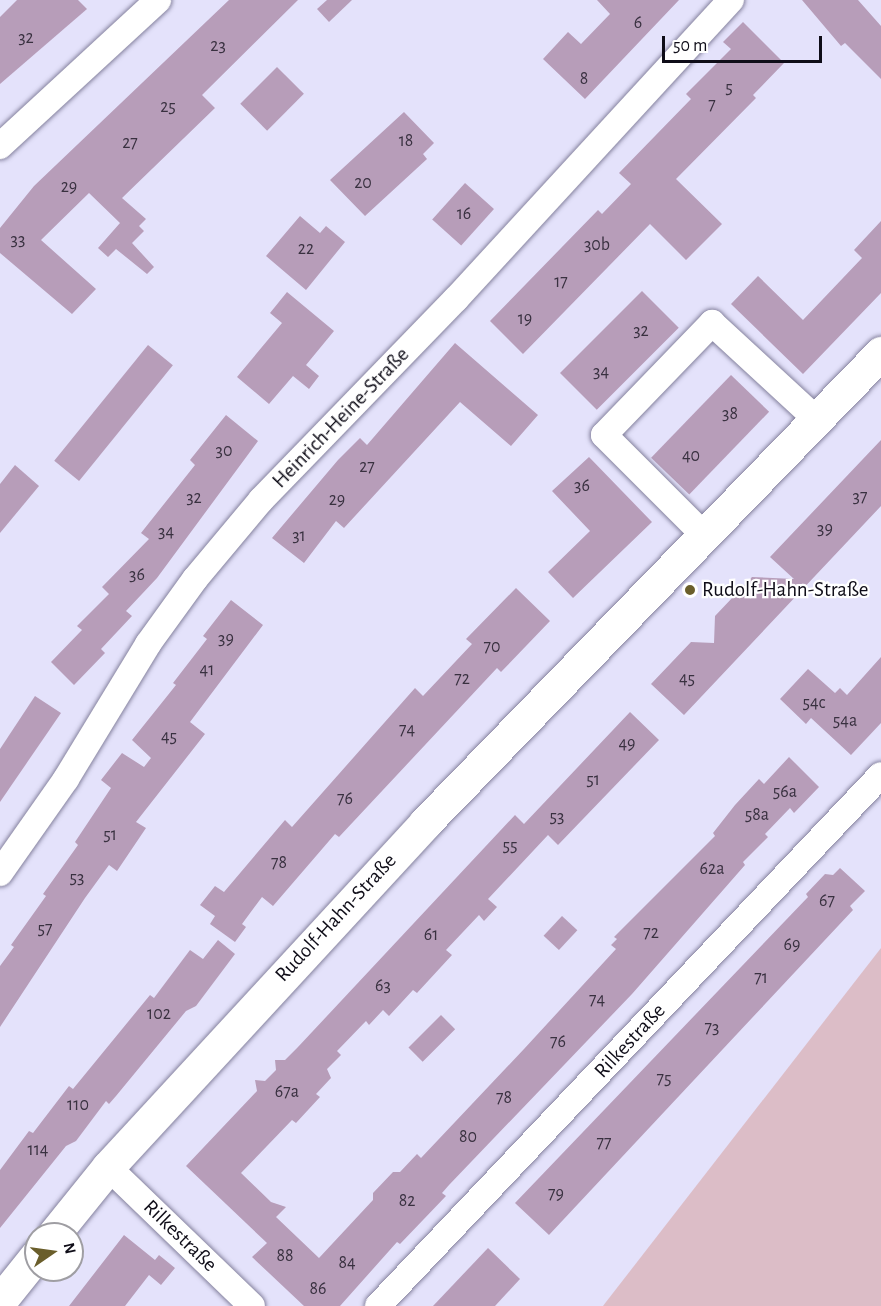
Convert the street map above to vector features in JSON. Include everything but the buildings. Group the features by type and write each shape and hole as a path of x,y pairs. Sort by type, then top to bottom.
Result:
{"street":[{"path":"0,146 158,0"},
{"name":"Heinrich-Heine-Straße","path":"0,873 66,779 148,644 202,570 261,500 456,299 731,0"},
{"path":"704,534 604,435 712,323 816,419"},
{"name":"Rudolf-Hahn-Straße","path":"64,1222 108,1167 417,831 881,353"},
{"name":"Rilkestraße","path":"378,1306 881,775"},
{"name":"Rilkestraße","path":"108,1167 252,1306"},
{"path":"0,1301 24,1271"}],"shaded area":[{"path":"881,948 881,1306 603,1306 606,1302"}],"place":[{"name":"Rudolf-Hahn-Straße","path":"690,590"}]}
